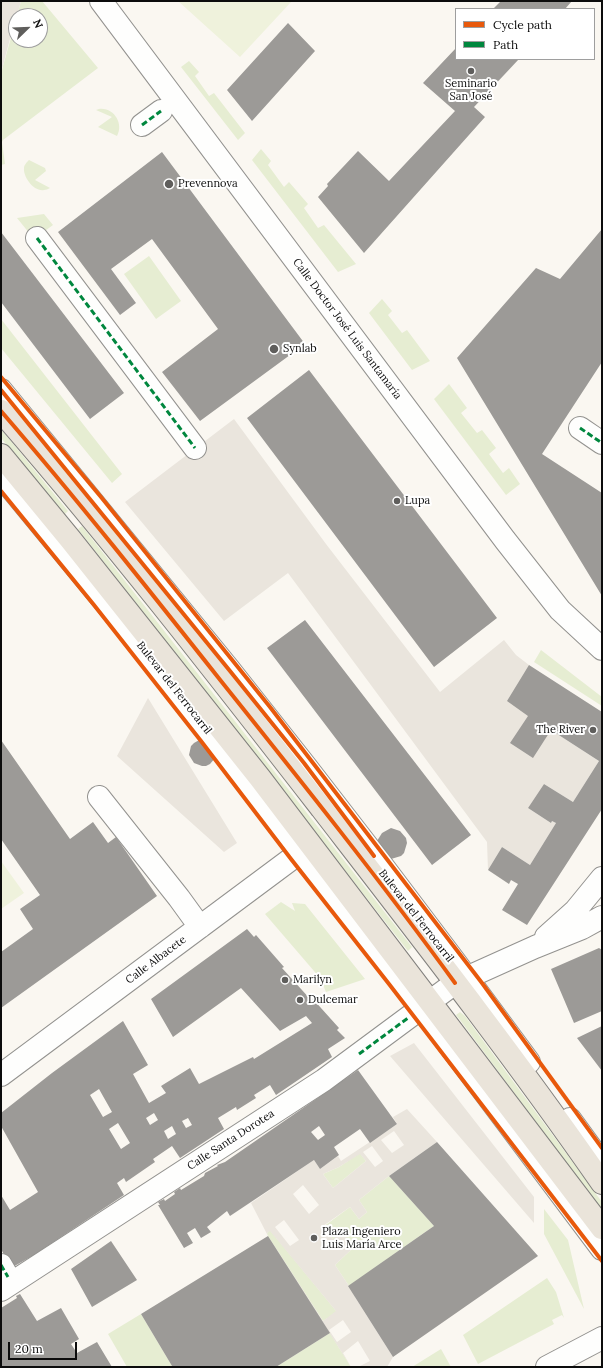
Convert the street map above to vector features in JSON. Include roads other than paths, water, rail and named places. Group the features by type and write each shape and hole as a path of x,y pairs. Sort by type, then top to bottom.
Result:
{"main road":[{"name":"Bulevar del Ferrocarril","path":"1,411 145,584 461,980 602,1183"},
{"name":"Bulevar del Ferrocarril","path":"1,456 71,540 245,759 306,848 426,1005 602,1228"}],"street":[{"name":"Calle Doctor José Luis Santamaría","path":"101,1 505,540 560,610 602,649"},
{"path":"142,125 161,111"},
{"path":"37,238 195,448"},
{"name":"Bulevar del Ferrocarril","path":"1,390 304,763 461,980 602,1163"},
{"path":"580,428 602,443"},
{"name":"Bulevar del Ferrocarril","path":"1,476 306,848"},
{"path":"99,797 179,898 200,927"},
{"name":"Calle Albacete","path":"1,1075 306,848"},
{"path":"535,947 575,911 602,878"},
{"path":"575,911 602,910"},
{"name":"Calle Santa Dorotea","path":"3,1277 324,1080 461,980 582,928 602,917"},
{"name":"Bulevar del Ferrocarril","path":"426,1005 602,1249"},
{"path":"548,1367 602,1338"}],"place":[{"name":"Seminario San José","path":"471,71"},
{"name":"Prevennova","path":"169,184"},
{"name":"Synlab","path":"274,349"},
{"name":"Lupa","path":"397,501"},
{"name":"The River","path":"593,730"},
{"name":"Marilyn","path":"285,980"},
{"name":"Dulcemar","path":"300,1000"},
{"name":"Plaza Ingeniero Luis María Arce","path":"314,1238"}]}
